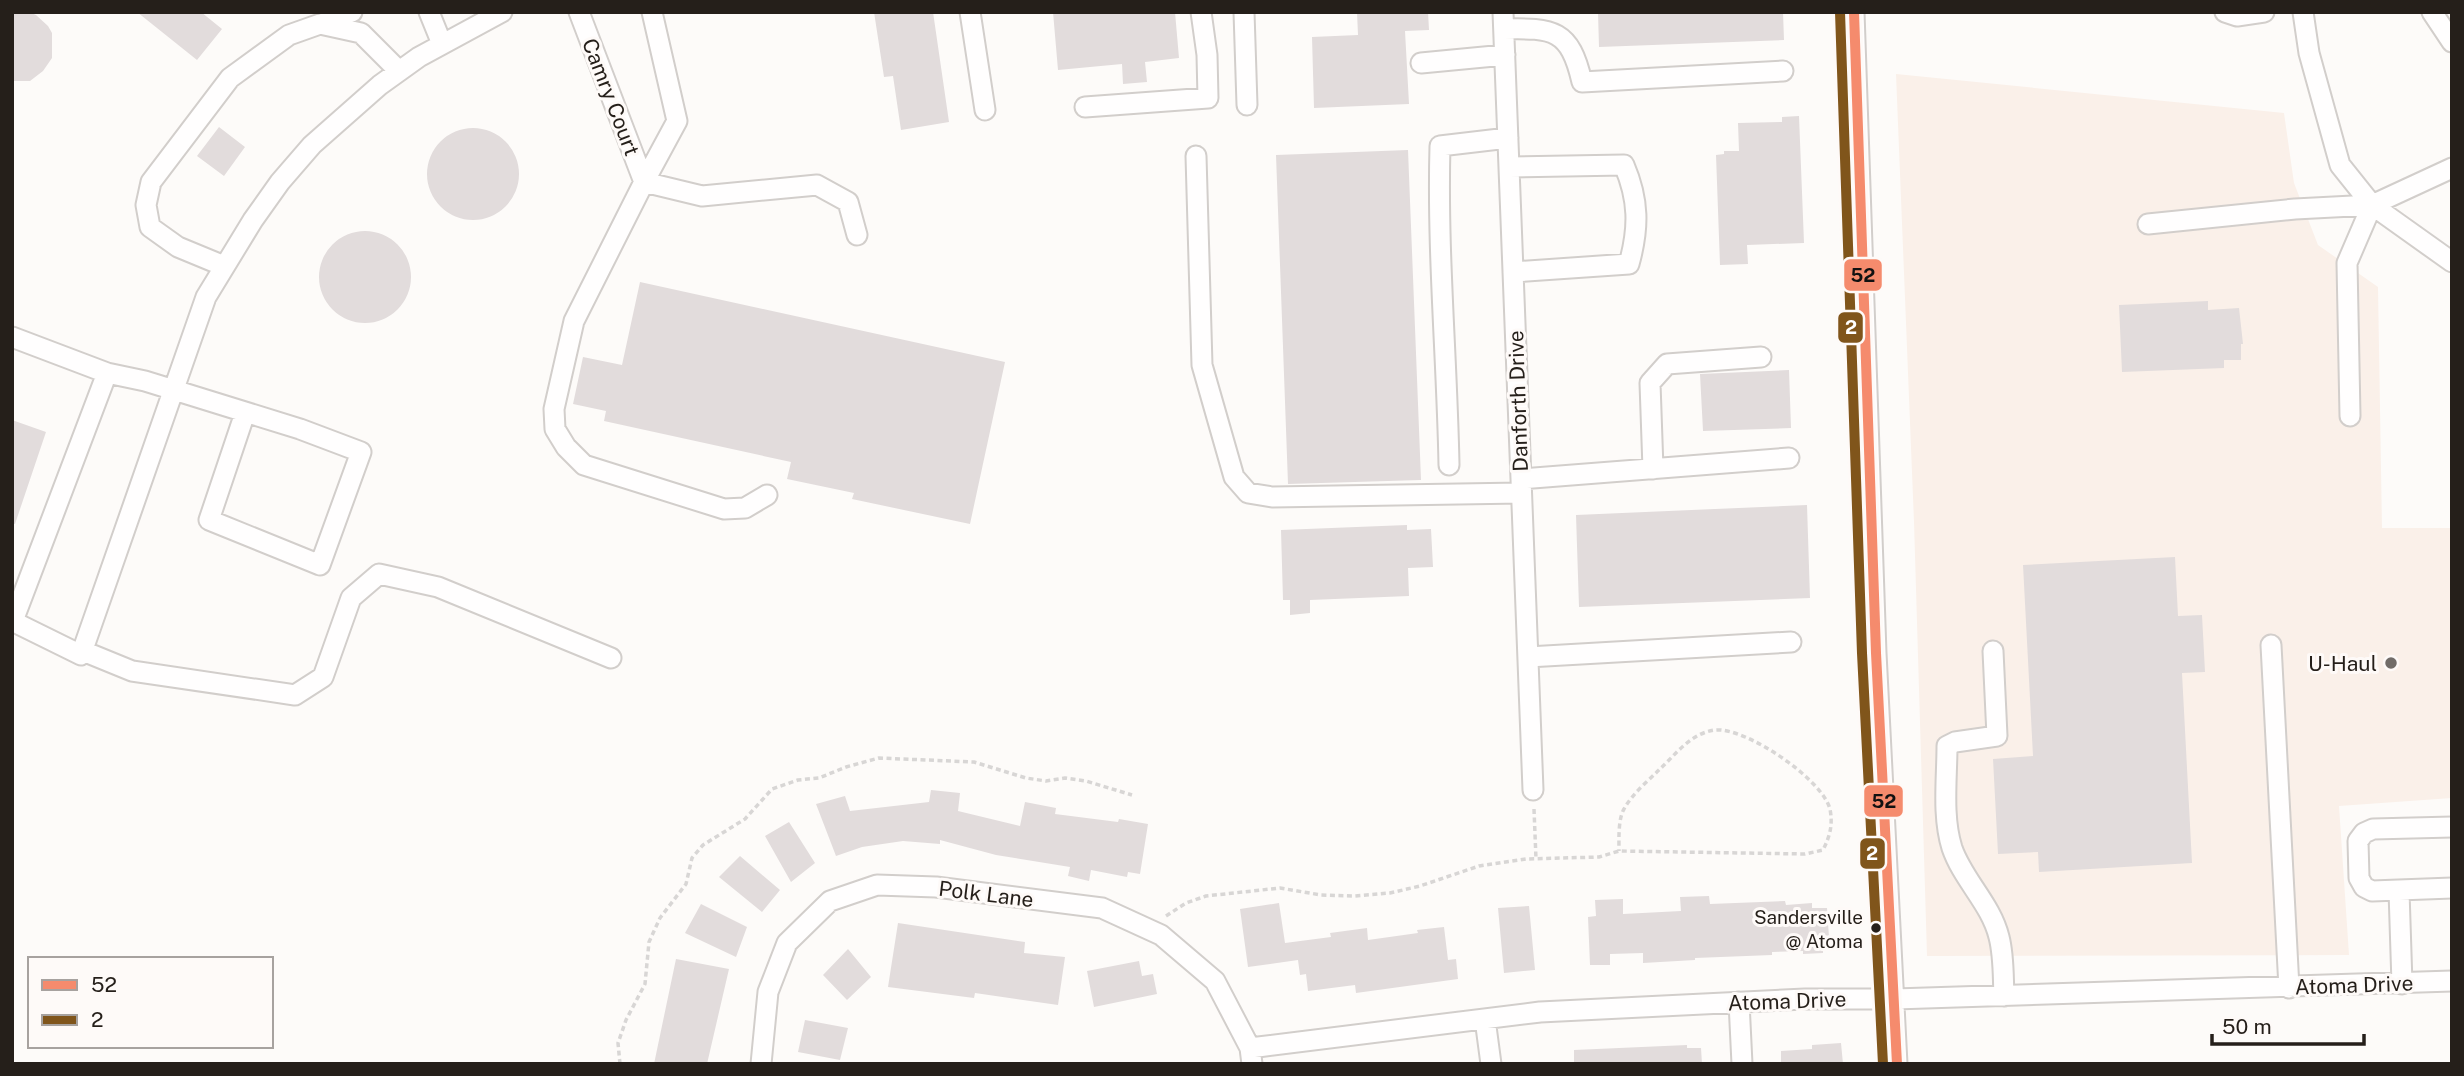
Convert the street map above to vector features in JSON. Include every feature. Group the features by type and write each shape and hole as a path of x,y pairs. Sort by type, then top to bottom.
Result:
{"street":[{"path":"224,266 177,247 150,227 146,205 151,182 230,78 289,35 352,12"},
{"path":"429,12 442,44"},
{"path":"107,373 13,621 81,655 206,297 253,219 312,145 344,115 399,71 502,12"},
{"name":"Camry Court","path":"579,12 644,182"},
{"path":"652,12 677,121 574,321 554,409 555,429 566,447 584,465 724,509 746,508 767,495"},
{"path":"970,12 985,110"},
{"path":"1085,107 1208,98 1207,55 1201,12"},
{"path":"1244,12 1247,106"},
{"path":"1854,12 1881,761 1897,1064"},
{"path":"2225,12 2237,16 2264,12"},
{"path":"2303,12 2309,53 2340,165 2372,205 2452,262"},
{"path":"2432,12 2452,42"},
{"path":"1504,21 1542,29 1560,37 1576,56 1582,82 1783,71"},
{"name":"Danforth Drive","path":"1504,21 1533,790"},
{"path":"320,24 361,33 399,71"},
{"path":"1421,63 1505,55"},
{"path":"1450,465 1438,223 1440,146 1508,138"},
{"path":"1196,156 1202,365 1234,477 1248,493 1272,497 1521,486 1653,469 1789,458"},
{"path":"1509,167 1624,165 1635,189 1636,239 1629,264 1513,272"},
{"path":"2148,224 2295,209 2372,205 2452,168"},
{"path":"644,182 702,196 817,185 848,202 857,235"},
{"path":"2350,416 2347,262 2372,205"},
{"path":"12,337 107,373 145,381 300,429 361,452 320,565 209,520 245,413"},
{"path":"1653,469 1650,383 1667,364 1760,357"},
{"path":"83,651 132,671 295,695 323,677 351,598 379,574 438,587 611,658"},
{"path":"1528,657 1791,642"},
{"path":"2271,645 2289,988"},
{"path":"1993,652 1997,736 1955,742 1947,746 1946,815 1951,845 1959,866 1991,917 1999,937 2004,996"},
{"path":"2452,827 2373,829 2364,833 2358,841 2359,878 2364,887 2372,891 2452,888"},
{"name":"Polk Lane","path":"761,1064 768,992 787,943 830,901 877,885 936,887 1102,908 1161,935 1215,981 1251,1056"},
{"path":"2399,891 2402,984"},
{"name":"Atoma Drive","path":"1251,1056 1540,1012 1805,999 2004,996 2452,981"},
{"path":"1739,1002 1742,1064"},
{"path":"1485,1019 1491,1064"}],"path":[{"path":"1167,914 1206,896 1280,888 1321,895 1390,893 1479,866 1536,859 1599,857 1619,851 1805,855 1823,850 1832,834 1829,807 1816,787 1766,747 1744,737 1717,730 1695,736 1622,810 1619,851"},
{"path":"620,1064 618,1043 626,1020 645,984 649,942 660,918 686,884 692,858 703,845 745,819 772,789 798,780 820,778 879,758 974,762 1027,778 1086,781 1132,794"},
{"path":"1533,790 1536,859"}],"shaded area":[{"path":"1896,74 2284,113 2294,183 2318,245 2378,287 2382,528 2452,528 2452,798 2339,806 2349,955 1927,956 1914,522"}],"building":[{"path":"12,12 29,12 36,15 52,33 52,58 43,71 30,81 12,81"},
{"path":"137,12 201,12 222,29 197,60"},
{"path":"874,12 933,12 949,122 901,130 893,76 884,77"},
{"path":"1053,12 1175,12 1179,58 1145,62 1147,82 1123,84 1122,64 1058,70"},
{"path":"1357,12 1428,12 1429,30 1405,31 1409,104 1314,108 1312,37 1358,35"},
{"path":"1598,12 1783,12 1784,40 1599,47"},
{"path":"1799,116 1804,243 1747,245 1748,264 1720,265 1716,155 1724,154 1724,151 1739,151 1738,123 1782,122 1782,117"},
{"path":"219,127 245,147 224,176 197,156"},
{"path":"473,128 491,131 506,141 516,156 519,174 516,192 506,207 491,217 473,220 455,217 440,207 430,192 427,174 430,156 440,141 455,131"},
{"path":"1408,150 1421,480 1288,484 1276,155"},
{"path":"365,231 391,239 403,251 411,277 403,303 391,315 365,323 339,315 327,303 319,277 327,251 339,239"},
{"path":"640,282 1005,362 970,524 852,499 854,493 787,479 791,462 604,421 606,411 573,404 583,357 622,365"},
{"path":"2208,301 2208,310 2239,308 2243,344 2241,360 2224,360 2224,368 2122,372 2119,305"},
{"path":"1789,370 1791,428 1703,431 1700,374"},
{"path":"12,420 46,432 15,524 12,523"},
{"path":"1807,505 1810,598 1579,607 1576,515"},
{"path":"1407,525 1407,530 1431,529 1433,567 1408,568 1409,596 1310,600 1310,613 1290,615 1290,600 1283,600 1281,530"},
{"path":"2175,557 2178,616 2202,615 2205,672 2182,673 2192,863 2039,872 2038,852 1998,854 1993,759 2033,756 2023,565"},
{"path":"931,790 960,793 958,811 1020,826 1025,802 1056,808 1055,814 1148,824 1140,874 1128,872 1127,877 1091,870 1089,881 1068,876 1070,867 996,855 940,840 940,844 903,841 862,847 836,856 816,804 845,796 850,811 929,802"},
{"path":"789,822 815,863 791,882 765,836"},
{"path":"740,856 780,890 762,912 719,877"},
{"path":"1709,896 1710,904 1785,901 1786,905 1812,903 1812,908 1827,908 1829,937 1823,937 1823,953 1772,952 1772,955 1643,963 1643,953 1610,954 1610,965 1590,965 1588,917 1596,916 1595,900 1623,899 1623,914 1681,911 1680,897"},
{"path":"1279,903 1285,943 1331,937 1330,933 1367,928 1368,940 1444,927 1448,960 1456,959 1458,979 1356,993 1355,985 1308,991 1306,974 1300,975 1298,960 1248,967 1240,909"},
{"path":"701,904 747,927 736,957 685,933"},
{"path":"1529,906 1535,970 1504,973 1498,908"},
{"path":"898,923 1025,942 1024,953 1065,957 1058,1005 975,993 974,998 888,987"},
{"path":"848,949 871,977 847,1000 823,975"},
{"path":"676,959 729,969 707,1064 654,1064"},
{"path":"1139,961 1142,976 1153,974 1157,994 1094,1007 1087,971"},
{"path":"805,1020 848,1028 840,1060 798,1052"},
{"path":"1841,1043 1843,1064 1781,1064 1781,1051 1812,1049 1812,1045"},
{"path":"1687,1045 1687,1048 1701,1048 1702,1064 1574,1064 1574,1050"}],"transit line":[{"name":"2","path":"1840,12 1862,653 1883,1064"},
{"name":"52","path":"1854,12 1876,653 1897,1064"}],"place":[{"name":"U-Haul","path":"2391,663"},
{"name":"Sandersville @ Atoma","path":"1876,928"}]}
